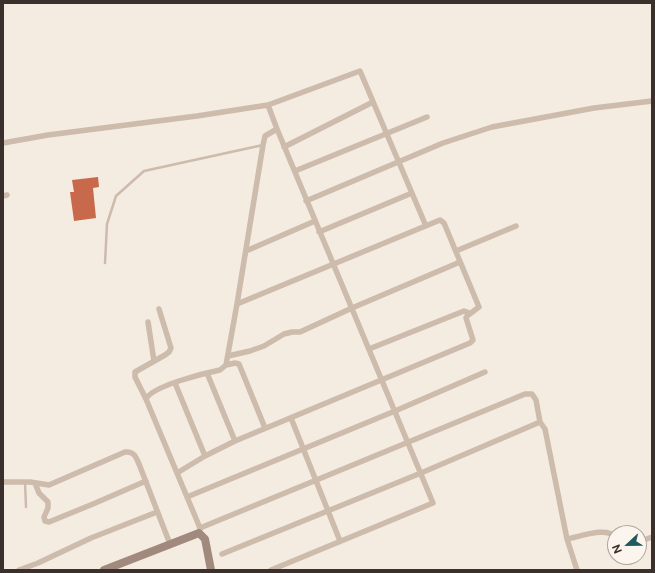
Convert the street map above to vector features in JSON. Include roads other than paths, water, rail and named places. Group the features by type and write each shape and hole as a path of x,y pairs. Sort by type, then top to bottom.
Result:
{"street":[{"path":"3,143 48,135 198,116 268,105 360,71 426,226"},
{"path":"306,201 443,144 492,127 594,108 652,101"},
{"path":"284,147 373,102"},
{"path":"268,105 306,201 433,501 432,504 271,570"},
{"path":"295,171 427,117"},
{"path":"226,365 263,145 265,136 277,130"},
{"path":"319,232 412,194"},
{"path":"177,473 205,456 265,428 382,381 472,342 473,340 466,322 467,316 478,308 478,304 456,251 442,221 440,220 237,304"},
{"path":"246,251 315,221"},
{"path":"456,251 516,226"},
{"path":"228,356 264,346 284,334 300,332 460,262"},
{"path":"160,310 171,348 169,352 137,370 134,374 187,497 199,531 205,539 211,570"},
{"path":"369,349 464,311 470,313"},
{"path":"148,322 154,361"},
{"path":"146,400 150,393 175,382 220,370 226,365 236,363 239,364 265,428"},
{"path":"187,497 485,372"},
{"path":"207,373 235,442"},
{"path":"175,382 205,456"},
{"path":"104,570 170,544 407,442 525,394 532,394 536,400 540,422 545,429 567,539 577,570"},
{"path":"291,418 340,541"},
{"path":"222,554 421,473 540,422"},
{"path":"3,482 25,482 49,485 124,452 128,452 135,456 170,544"},
{"path":"35,483 39,493 48,502 48,508 44,517 45,521 48,522 146,481"},
{"path":"19,570 90,538 157,512"},
{"path":"567,539 604,531 607,532"}],"lane":[{"path":"104,264 107,224 116,196 144,171 263,145"},
{"path":"25,482 26,506"}]}
